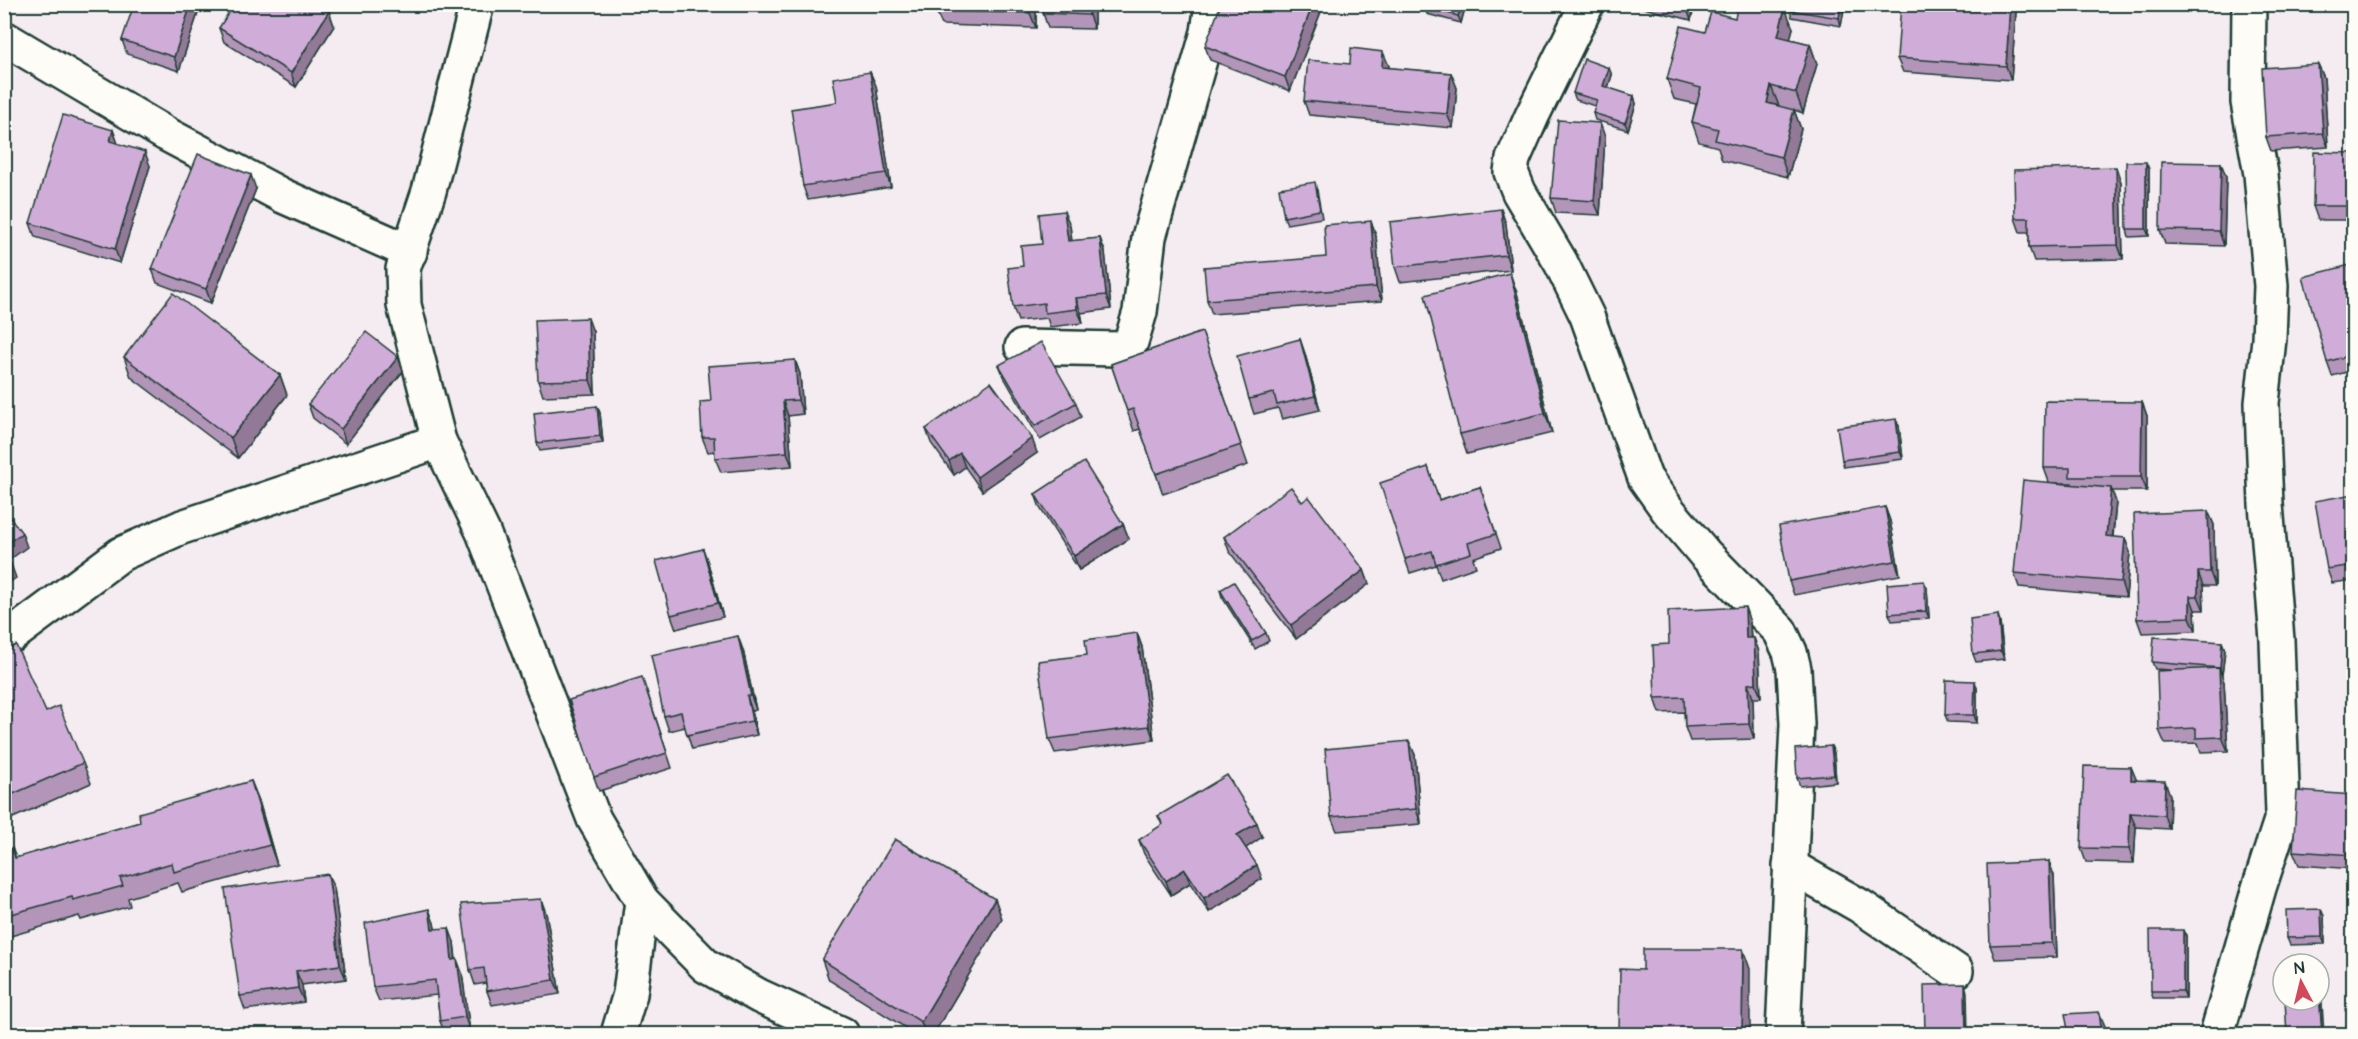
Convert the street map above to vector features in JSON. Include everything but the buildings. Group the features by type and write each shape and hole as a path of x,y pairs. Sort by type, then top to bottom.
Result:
{"street":[{"path":"477,4 440,152 403,269 404,305 439,441 483,532 594,819 642,901 706,966 759,996 842,1035"},
{"path":"1022,347 1120,349 1131,342 1140,312 1149,237 1208,32 1212,4"},
{"path":"1587,4 1532,116 1513,159 1511,172 1519,192 1561,264 1587,316 1645,478 1667,509 1705,554 1780,631 1790,652 1794,669 1797,724 1783,1035"},
{"path":"2217,1035 2259,888 2283,814 2277,640 2266,515 2262,403 2269,339 2271,286 2261,174 2248,102 2249,4"},
{"path":"4,38 57,67 101,97 186,145 283,196 410,252"},
{"path":"4,641 121,555 182,527 439,441"},
{"path":"1790,866 1860,906 1956,971"},
{"path":"618,1035 630,994 642,901"}]}
